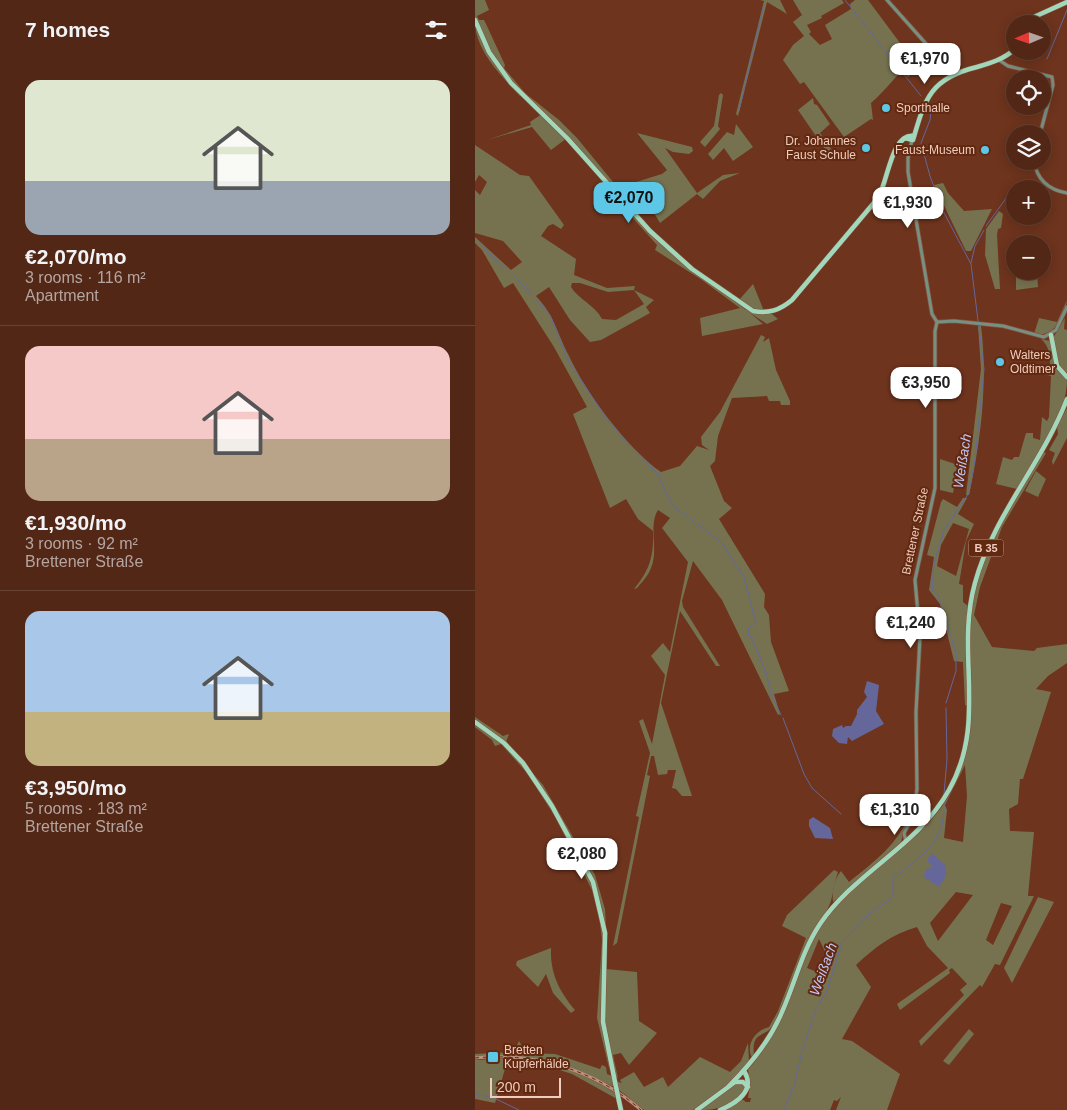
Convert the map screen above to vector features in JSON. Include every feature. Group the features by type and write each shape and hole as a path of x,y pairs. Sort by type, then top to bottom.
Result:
{"main road":[{"path":"1038,15 1067,2"},
{"path":"475,20 489,52 511,83 573,144 660,242 692,269 746,308 759,313 771,312 792,300 882,192 895,148 904,138 913,138"},
{"path":"953,74 999,60 1006,55"},
{"name":"Brettener Straße","path":"913,138 925,101 944,79 953,74"},
{"path":"1051,335 1056,361 1066,375"},
{"name":"B 35","path":"697,1110 729,1086 743,1072 772,1033 806,949 819,925 841,898 918,831 945,798 961,761 968,735 971,686 969,615 979,568 994,531 1052,434 1067,399"},
{"path":"1063,410 1067,405"},
{"path":"475,722 504,743 523,763 552,806 593,882 605,933 603,1022 621,1110"},
{"path":"720,1110 740,1099 747,1087 748,1079 743,1072"},
{"path":"729,1086 740,1081 747,1087"}],"street":[{"path":"887,0 953,74"},
{"path":"999,60 1004,65 1047,74 1053,79 1042,125"},
{"name":"Brettener Straße","path":"907,842 907,829 915,810 917,789 916,712 920,637 915,585 935,488 935,330 937,322 933,314 908,172 908,158 913,138"},
{"path":"1036,170 1040,178 1049,187 1067,193"},
{"path":"937,322 980,324 1015,329 1035,336 1051,335 1059,326 1067,307"},
{"path":"910,825 912,830 918,831"}],"shaded area":[{"path":"475,0 485,0 489,10 477,16 479,20 484,20 505,65 504,68 525,93 559,120 577,138 618,188 615,191 648,233 691,270 745,309 760,314 772,314 778,319 767,324 750,313 763,324 702,336 700,318 740,308 702,280 655,250 657,245 606,188 609,184 567,138 551,150 532,127 487,140 531,125 530,122 542,114 523,95 520,96 507,82 483,50 476,32"},
{"path":"760,0 780,0 787,14 767,2 738,116 736,114 764,1"},
{"path":"793,0 842,0 844,3 821,16 822,18 807,25 811,32 809,34 820,45 832,39 825,25 851,9 850,4 855,0 868,0 918,67 908,77 903,70 871,103 873,120 871,119 844,137 804,82 800,84 783,60 793,45 804,36 793,22 802,15"},
{"path":"721,93 723,95 718,126 720,129 705,147 700,142 714,126 719,95"},
{"path":"813,98 814,104 817,105 830,124 820,133 831,149 827,152 798,110"},
{"path":"736,124 753,147 733,161 724,148 713,160 708,154 727,132 734,135"},
{"path":"637,133 692,147 693,151 689,154 673,152 665,148 697,193 723,175 740,173 720,181 703,199 697,194 660,223 636,182 662,174 667,170"},
{"path":"475,145 520,175 529,176 564,225 561,229 553,224 548,226 541,236 576,259 574,275 607,288 635,286 634,290 654,300 646,307 650,313 601,340 590,342 570,320 549,287 536,296 552,318 576,371 597,403 621,435 661,472 680,466 697,446 709,450 702,445 701,437 720,412 761,335 765,337 763,342 769,338 776,370 790,401 790,405 781,405 780,401 769,401 767,396 732,398 718,436 715,461 710,466 724,501 732,508 719,519 765,594 764,607 769,615 771,642 789,691 774,694 780,714 778,715 722,600 693,561 682,601 683,607 720,666 716,666 680,611 661,703 692,796 682,796 676,789 672,788 676,770 668,770 667,774 658,775 654,756 651,756 647,775 650,776 617,943 613,946 639,817 636,816 650,753 639,721 643,719 652,744 665,675 651,656 663,643 670,652 688,562 662,528 670,518 658,510 654,523 654,553 651,568 643,581 634,589 650,562 653,548 653,531 638,519 626,499 610,508 573,414 587,407 554,347 513,283 504,288 482,250 475,243 475,237 511,270 522,262 503,241 475,233 475,190 480,195 487,182 479,175 475,182","holes":["572,283 580,283 608,292 634,290 644,304 616,320 602,319 574,291 571,287"]},
{"path":"943,183 948,193 964,211 992,209 971,251 966,251 934,185"},
{"path":"999,211 1003,214 1001,228 998,229 997,235 1000,289 995,289 985,255 986,229"},
{"path":"1016,280 1038,280 1038,287 1016,290"},
{"path":"753,284 764,311 755,310 739,300"},
{"path":"1067,300 1057,325 1047,333 1034,334 1039,318 1057,322"},
{"path":"1065,318 1064,329 1067,330 1067,372 1063,372 1059,367 1053,338"},
{"path":"978,326 981,326 984,368 982,411 969,495 966,495 981,369"},
{"path":"1041,339 1050,341 1056,369 1067,379 1066,394 1062,408 1049,436 1017,489 996,484 1003,457 1012,460 1014,457 1019,457 1026,433 1033,433 1033,438 1040,440 1042,417 1047,421 1049,417 1051,376 1043,374 1041,370 1050,371 1050,358 1047,346"},
{"path":"1067,408 1067,438 1053,465 1052,461 1055,453 1049,450 1058,434 1057,426"},
{"path":"1043,452 1046,453 1002,527 980,587 974,615 992,647 1034,651 1037,648 1067,644 1067,663 1048,676 1036,689 1051,692 1023,779 1020,779 1018,804 1009,809 1010,831 1034,832 1028,896 1034,896 1000,965 995,964 982,987 980,985 921,1046 919,1041 964,995 960,990 967,984 952,968 949,970 950,973 900,1010 897,1004 948,968 927,946 917,927 884,942 856,965 871,987 842,1039 852,1041 900,1074 887,1110 836,1110 841,1097 837,1101 834,1100 830,1110 722,1110 742,1099 750,1102 751,1098 748,1098 750,1084 748,1070 775,1031 808,952 824,922 860,883 921,831 939,811 953,789 963,763 969,706 965,705 963,662 954,661 940,604 929,590 934,557 927,555 941,502 943,499 957,507 963,498 967,498 958,514 974,524 966,541 959,584 963,585 963,602 968,606 966,645 970,661 971,607 982,565 999,526","holes":["953,523 969,529 956,576 937,566 941,545","965,765 967,796 963,842 944,838 947,810 945,805","956,892 973,895 938,941 930,923","1001,903 1012,906 993,945 986,940","819,939 829,960 822,974 807,968"]},
{"path":"940,459 955,464 957,469 953,493 940,490"},
{"path":"1036,471 1046,479 1038,497 1025,491"},
{"path":"475,717 503,736 509,734 506,742 543,785 595,875 605,909 607,944 602,909 593,882 563,827 591,881 602,921 604,949 601,1014 610,1072 597,1018 602,940 594,894 556,818 527,773 501,744 495,746 492,740 475,727"},
{"path":"911,811 911,817 903,833 901,843 833,902 834,886 841,871 849,882 868,867 900,833"},
{"path":"834,870 838,872 827,911 773,1026 756,1038 752,1058 750,1048 753,1038 760,1031 769,1027 778,1011 806,938 782,926 787,915"},
{"path":"1038,897 1054,902 1012,983 1004,968"},
{"path":"551,948 554,974 564,996 575,1010 571,1013 553,993 546,974 538,987 516,965 517,961"},
{"path":"606,969 637,972 639,1021 657,1033 629,1065 621,1053 613,1055 618,1078 615,1076 604,1023"},
{"path":"969,1029 974,1034 949,1065 943,1061"},
{"path":"519,1041 526,1053 555,1054 600,1069 602,1065 606,1067 607,1074 612,1076 614,1087 580,1072 530,1058 512,1056 475,1057 475,1054 514,1052"},
{"path":"748,1043 749,1061 726,1086 693,1110 644,1110 619,1090 616,1081 622,1083 620,1080 634,1072 644,1087 663,1077 668,1087 700,1057 730,1072 741,1061"},
{"path":"508,1059 509,1069 505,1069 495,1103 475,1099 475,1060"},
{"path":"528,1060 551,1064 584,1076 615,1093 617,1099 572,1074"},
{"path":"738,1082 744,1084 745,1088 737,1099 720,1108 700,1110"}],"water":[{"path":"867,681 879,685 876,711 884,724 852,741 848,737 847,744 839,743 832,736 833,729 842,725 843,728 851,726 857,710 867,697 864,692"},
{"path":"813,817 830,828 833,839 815,838 809,826 809,820"},
{"path":"932,853 946,866 946,876 939,887 924,877 926,869 933,867 927,861"}],"waterway":[{"name":"Weißach","path":"845,0 921,96"},
{"path":"739,111 764,4"},
{"path":"1051,49 1067,10"},
{"name":"Weißach","path":"927,104 931,110 930,120 921,143 942,209 971,264 984,369 975,460 969,493 944,530 934,563 932,590 938,595 956,653 956,671 946,703"},
{"path":"986,226 1006,198"},
{"path":"971,263 975,246 984,230"},
{"path":"475,240 526,288 550,315 569,362 606,418 628,445 658,474 672,505 721,542 744,577 756,623 748,629 748,634 752,638 766,672 771,694 781,715"},
{"name":"Weißach","path":"944,794 947,759 946,708"},
{"path":"783,718 804,774 812,788 841,814"},
{"name":"Weißach","path":"944,802 944,807"},
{"name":"Weißach","path":"784,1110 795,1083 802,1051 816,1009 827,991 842,942 872,911 890,900 893,894 893,878 919,858 933,843 942,824 944,812"},
{"path":"475,1094 494,1098 519,1110"}],"railway":[{"path":"475,1058 520,1058 542,1061 563,1067 584,1074 604,1084 641,1110"}],"place":[{"name":"Sporthalle","path":"886,108"},
{"name":"Dr. Johannes Faust Schule","path":"866,148"},
{"name":"Faust-Museum","path":"985,150"},
{"name":"Walters Oldtimer","path":"1000,362"},
{"name":"Bretten Kupferhälde","path":"493,1057"}]}
